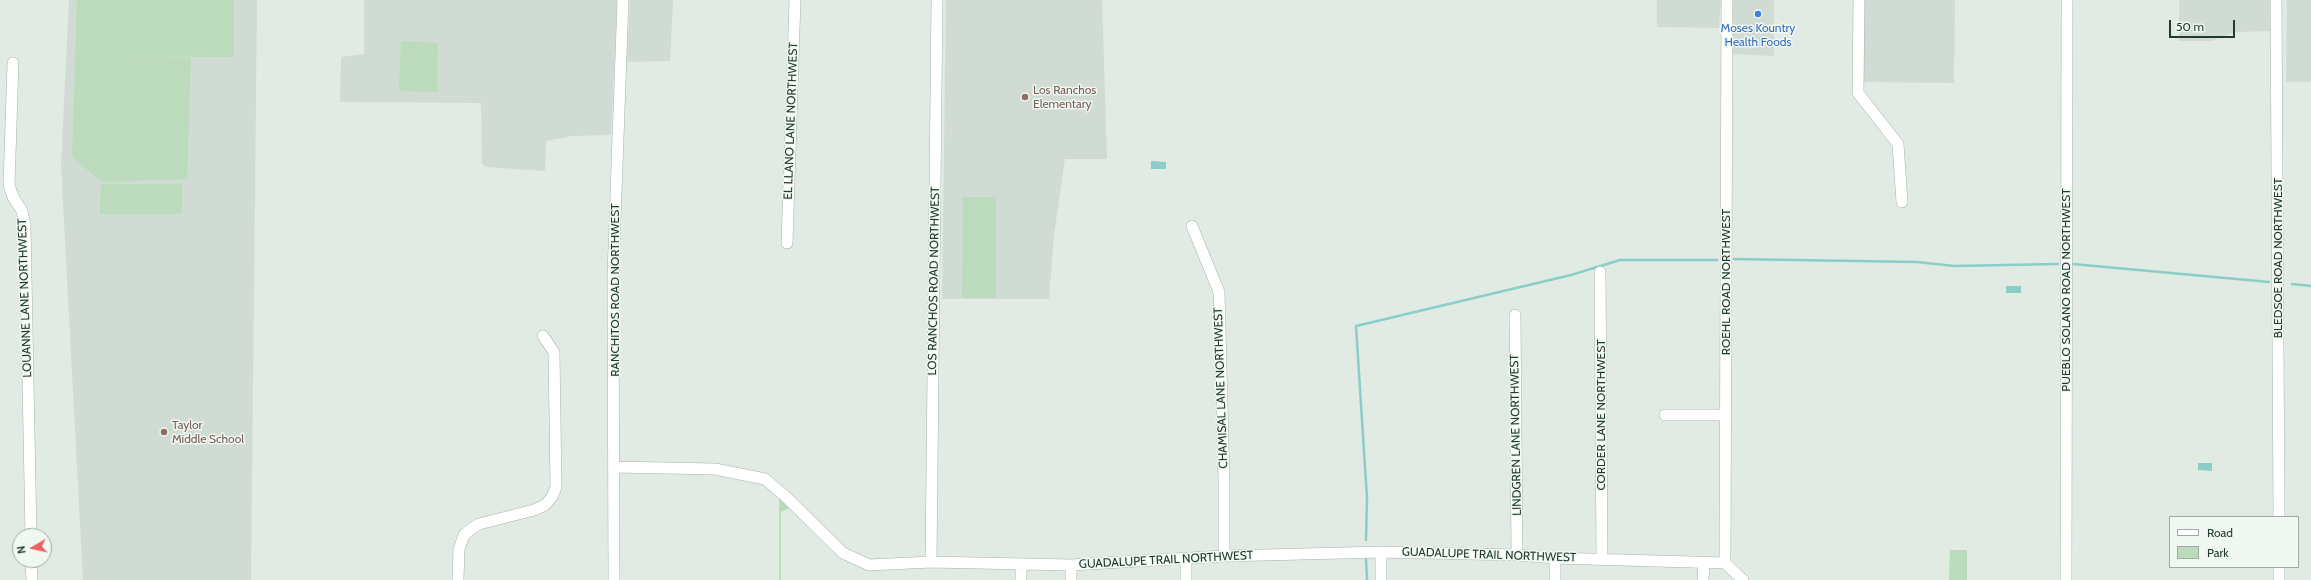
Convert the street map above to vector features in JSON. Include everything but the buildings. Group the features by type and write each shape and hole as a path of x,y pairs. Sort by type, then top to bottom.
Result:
{"street":[{"name":"RANCHITOS ROAD NORTHWEST","path":"614,580 613,276 622,0"},
{"name":"EL LLANO LANE NORTHWEST","path":"787,243 795,0"},
{"name":"LOS RANCHOS ROAD NORTHWEST","path":"931,562 937,0"},
{"name":"ROEHL ROAD NORTHWEST","path":"1725,563 1727,0"},
{"path":"1859,0 1858,93 1898,144 1902,202"},
{"name":"PUEBLO SOLANO ROAD NORTHWEST","path":"2066,580 2067,0"},
{"name":"BLEDSOE ROAD NORTHWEST","path":"2276,0 2279,516"},
{"name":"LOUANNE LANE NORTHWEST","path":"13,63 9,185 13,198 22,211 24,225 31,528"},
{"name":"CHAMISAL LANE NORTHWEST","path":"1192,226 1219,292 1224,480 1224,556"},
{"name":"CORDER LANE NORTHWEST","path":"1600,272 1602,558"},
{"name":"LINDGREN LANE NORTHWEST","path":"1515,315 1517,555"},
{"path":"458,580 459,549 464,535 479,524 534,510 545,505 552,497 556,487 554,352 543,336"},
{"path":"1665,415 1725,415"},
{"name":"GUADALUPE TRAIL NORTHWEST","path":"614,467 715,469 765,480 785,496 843,553 869,565 931,562 1071,566 1224,556 1381,552 1517,555 1555,558 1602,558 1725,563"},
{"path":"1380,580 1381,552"},
{"path":"1186,558 1186,580"},
{"path":"1555,558 1555,580"},
{"path":"1703,580 1704,563"},
{"path":"1725,563 1743,580"},
{"path":"1020,580 1021,564"},
{"path":"1071,566 1071,580"},
{"path":"31,568 32,580"},
{"path":"2279,568 2279,580"}],"shaded area":[{"name":"Taylor Middle School","path":"69,0 257,0 251,580 83,580 61,165"},
{"path":"364,0 617,0 611,135 571,136 546,141 545,171 486,167 482,164 481,103 340,102 341,57 364,54"},
{"path":"630,0 673,0 670,61 627,62"},
{"name":"Los Ranchos Elementary","path":"946,0 1102,0 1107,159 1065,159 1054,235 1049,299 942,299"},
{"path":"1657,0 1721,0 1719,28 1657,27"},
{"path":"1733,0 1774,0 1774,56 1731,54"},
{"path":"1853,0 1955,0 1954,83 1853,82"},
{"path":"2179,0 2271,0 2272,31 2235,32 2211,41 2179,41"},
{"path":"2287,0 2311,0 2311,82 2286,82"}],"green space":[{"path":"77,0 234,0 234,57 135,57 191,58 187,179 102,182 72,157"},
{"path":"401,41 438,43 437,92 399,91"},
{"path":"101,184 182,184 182,214 100,214"},
{"path":"963,197 996,197 996,298 962,298"},
{"path":"779,494 792,507 781,512 781,580 779,580"},
{"path":"1950,550 1967,550 1967,580 1949,580"}],"water":[{"path":"1151,161 1166,162 1166,169 1151,169"},
{"path":"2006,286 2021,286 2021,293 2006,293"},
{"path":"2198,463 2212,463 2212,471 2198,470"}],"waterway":[{"path":"1734,259 1917,262 1954,266 2058,264"},
{"path":"1366,540 1367,498 1356,326 1571,275 1620,260 1717,260"},
{"path":"2073,264 2269,282"},
{"path":"2292,284 2311,286"},
{"path":"1366,559 1367,580"}],"place":[{"name":"Moses Kountry Health Foods","path":"1758,14"},
{"name":"Los Ranchos Elementary","path":"1025,97"},
{"name":"Taylor Middle School","path":"164,432"}]}
